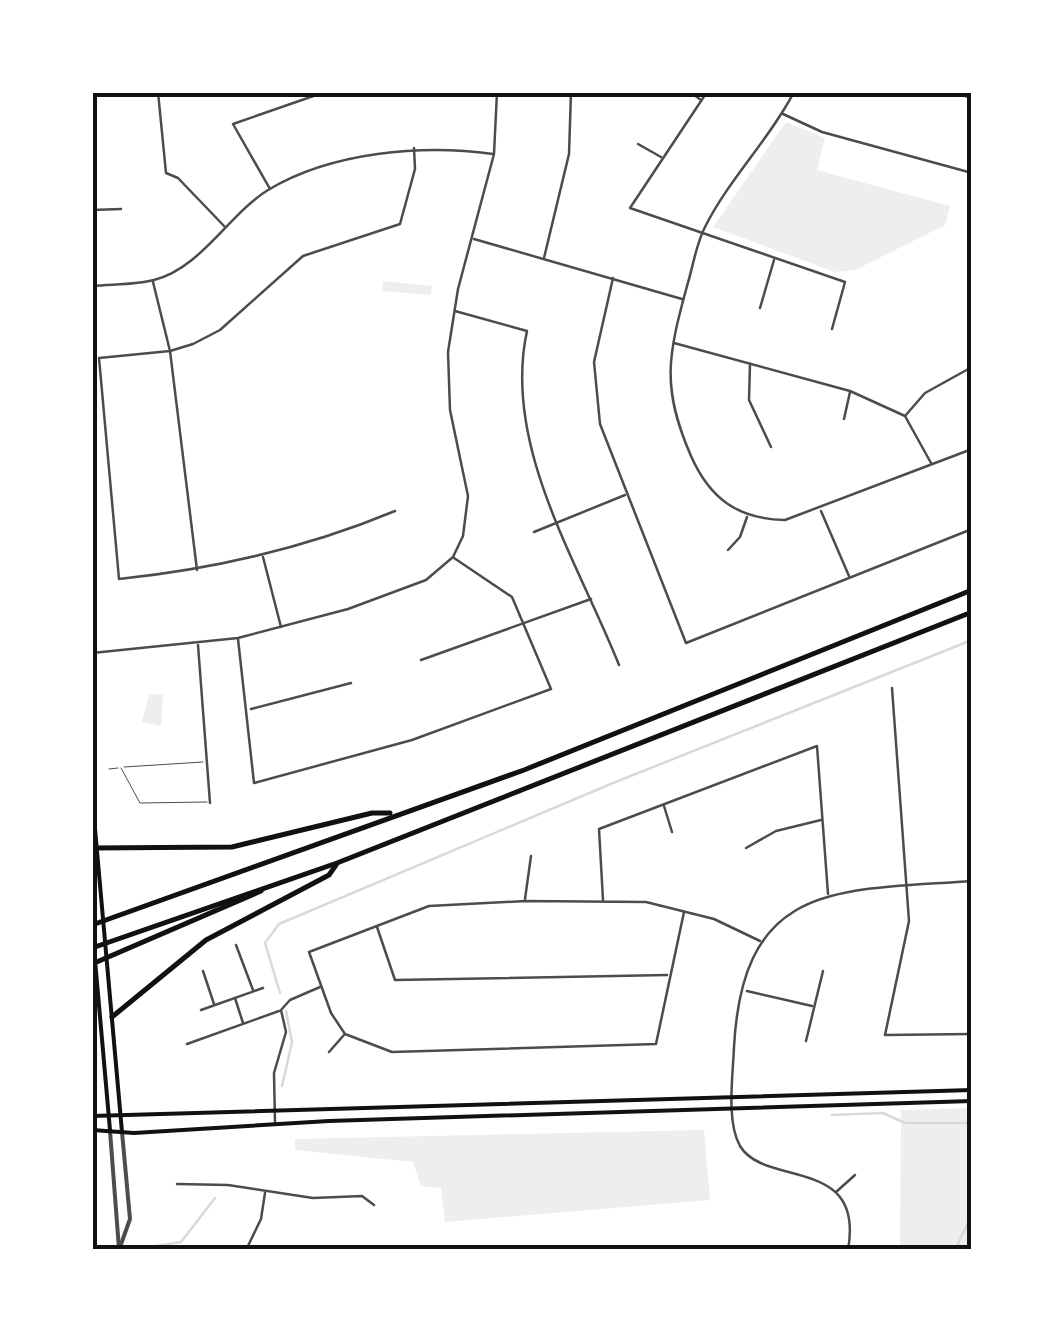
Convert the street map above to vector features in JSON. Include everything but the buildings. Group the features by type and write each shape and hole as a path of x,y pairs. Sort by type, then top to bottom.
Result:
{"highway":[{"path":"92,925 337,838 393,813 524,770 972,590"},
{"path":"92,948 338,863 972,612"},
{"path":"95,848 232,847 372,813 393,813"},
{"path":"112,1017 206,940 328,875 338,863"},
{"path":"92,964 272,884"}],"main road":[{"path":"92,795 122,1132"},
{"path":"92,925 110,1131"},
{"path":"92,1116 972,1090"},
{"path":"92,1130 972,1101"}],"street":[{"path":"158,92 166,173 178,178 224,227"},
{"path":"270,190 233,124 325,92"},
{"path":"92,653 238,638 416,584 452,557 464,536 468,496 450,410 448,352 454,310 494,154 496,92"},
{"path":"544,258 569,154 571,92"},
{"path":"690,92 702,101"},
{"path":"707,92 630,208 845,282 832,329"},
{"path":"794,92 703,230 672,342 670,398 688,451 719,500 748,516 785,520 820,510 972,449"},
{"path":"952,92 972,98"},
{"path":"782,114 822,132 972,174"},
{"path":"638,144 663,157"},
{"path":"395,511 262,556 197,571 119,579 99,358 170,351 220,330 315,250 400,224 415,169 414,148"},
{"path":"92,286 153,280 184,264 270,190 380,153 414,148 494,154"},
{"path":"92,210 121,209"},
{"path":"472,238 684,300"},
{"path":"760,308 774,258"},
{"path":"613,278 597,335 594,391 600,424 686,642 972,529"},
{"path":"153,280 170,351 197,571"},
{"path":"454,310 526,331 522,352 524,415 530,447 619,665"},
{"path":"672,342 850,391 905,416 932,465"},
{"path":"750,363 749,400 772,447"},
{"path":"905,416 924,393 972,367"},
{"path":"844,420 850,391"},
{"path":"534,532 626,494"},
{"path":"820,510 848,576"},
{"path":"728,550 740,538 748,516"},
{"path":"262,556 281,626"},
{"path":"238,638 254,783 412,740 551,689 512,597 452,557"},
{"path":"421,660 592,598"},
{"path":"198,645 210,802"},
{"path":"248,710 351,682"},
{"path":"892,688 909,921 885,1035 972,1034"},
{"path":"602,900 599,829 816,746 828,895"},
{"path":"663,804 672,832"},
{"path":"746,848 776,831 822,820"},
{"path":"525,902 531,856"},
{"path":"848,1250 848,1217 835,1192 816,1178 756,1162 737,1138 736,1027 760,942 783,915 828,895 972,881"},
{"path":"684,912 656,1044 392,1052 345,1034 309,952 428,906 602,900 646,902 714,919 760,942"},
{"path":"377,927 396,980 668,975"},
{"path":"236,945 253,991"},
{"path":"203,971 214,1005"},
{"path":"806,1042 824,971"},
{"path":"187,1044 281,1010 290,1000 322,986"},
{"path":"201,1010 263,988"},
{"path":"744,990 814,1006"},
{"path":"235,998 244,1024"},
{"path":"275,1124 274,1074 286,1032 281,1010"},
{"path":"329,1052 345,1034"},
{"path":"110,1131 119,1250 130,1219 122,1132"},
{"path":"835,1192 856,1176"},
{"path":"177,1184 313,1198 362,1196 374,1205"},
{"path":"246,1250 261,1218 265,1191"}],"lane":[{"path":"109,769 206,762"},
{"path":"120,768 140,803 210,802"}],"shaded area":[{"path":"786,122 825,138 817,170 950,206 945,225 855,270 835,272 713,227"},
{"path":"383,281 432,286 431,295 382,291"},
{"path":"149,694 163,695 161,726 142,722"},
{"path":"971,1108 971,1249 900,1249 901,1110"},
{"path":"704,1130 710,1200 445,1222 441,1188 421,1186 413,1162 295,1150 295,1139"}],"waterway":[{"path":"280,993 265,943 279,924 613,783 972,640"},
{"path":"282,1086 292,1042 286,1011"},
{"path":"832,1115 883,1113 905,1123 972,1123"},
{"path":"144,1248 181,1242 215,1198"},
{"path":"955,1250 972,1214"}]}
